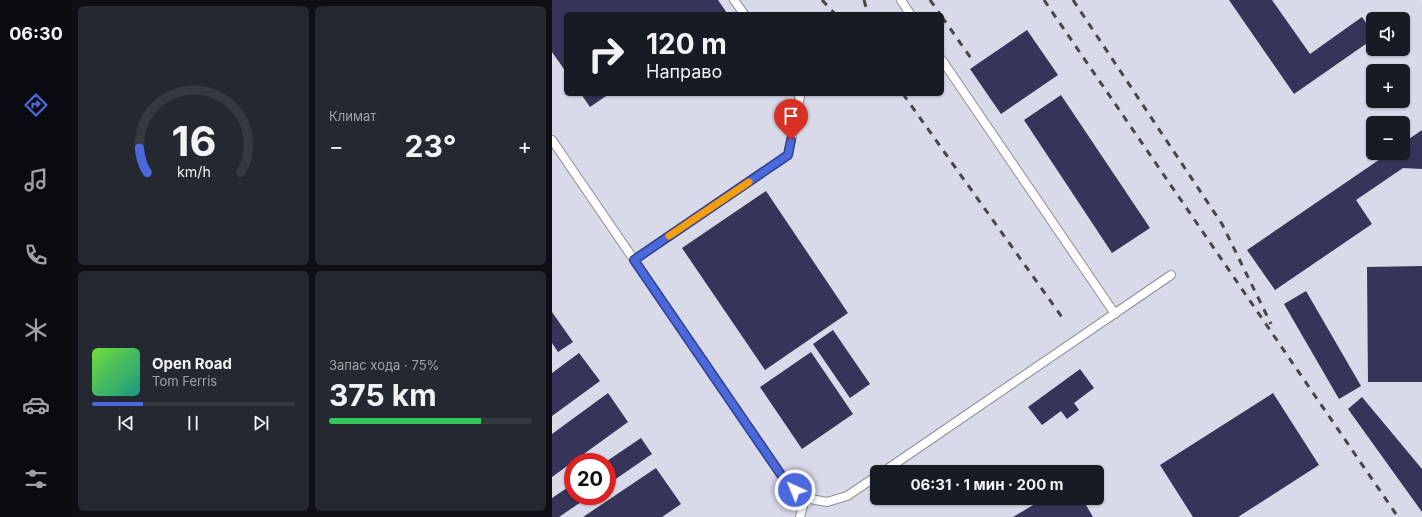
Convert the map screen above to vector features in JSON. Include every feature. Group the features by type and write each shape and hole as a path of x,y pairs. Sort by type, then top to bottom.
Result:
{"lane":[{"path":"734,0 743,12"},
{"path":"901,0 909,12"},
{"path":"944,63 1115,314"},
{"path":"634,260 788,155 800,96"},
{"path":"552,140 786,482 805,498 827,502 847,496 870,481"},
{"path":"893,465 1171,275"},
{"path":"800,517 805,498"}],"shaded area":[{"path":"552,0 1420,0 1422,4 1422,517 552,517"}],"building":[{"path":"552,0 718,0 726,12 564,12 564,69 552,52"},
{"path":"1229,0 1272,0 1310,54 1362,17 1366,23 1366,44 1294,94"},
{"path":"1027,30 1058,75 1001,114 970,69"},
{"path":"1061,95 1150,228 1112,253 1024,120"},
{"path":"582,96 606,96 590,107"},
{"path":"1422,130 1422,169 1403,168 1356,200 1372,224 1275,290 1247,250 1379,160 1410,160 1410,138"},
{"path":"766,191 848,313 765,370 682,248"},
{"path":"1422,266 1422,382 1368,382 1367,267"},
{"path":"1306,291 1361,386 1339,399 1284,304"},
{"path":"552,312 573,342 558,352 552,343"},
{"path":"833,330 870,384 850,398 813,344"},
{"path":"811,352 853,414 802,449 760,387"},
{"path":"579,353 600,381 552,416 552,373"},
{"path":"1080,369 1094,388 1074,403 1079,410 1067,419 1061,411 1042,425 1028,407"},
{"path":"608,393 628,422 585,453 564,453 564,468 552,477 552,434"},
{"path":"1273,393 1319,465 1238,517 1193,517 1160,465"},
{"path":"1362,397 1422,469 1422,512 1348,409"},
{"path":"641,438 652,454 616,479 616,455"},
{"path":"656,468 681,504 662,517 583,517 601,505 616,505 616,495"},
{"path":"564,490 564,505 577,505 559,517 552,517 552,498"},
{"path":"1033,505 1086,505 1093,517 1013,517"}],"railway":[{"path":"822,0 833,12"},
{"path":"864,0 867,12"},
{"path":"930,0 939,12"},
{"path":"1044,0 1398,517"},
{"path":"1073,0 1222,224 1271,324"},
{"path":"944,20 973,61"},
{"path":"904,96 1064,320"}],"slow traffic":[{"path":"669,236 749,182"}],"route":[{"path":"791,140 788,155 634,260 786,482 795,490"}]}
